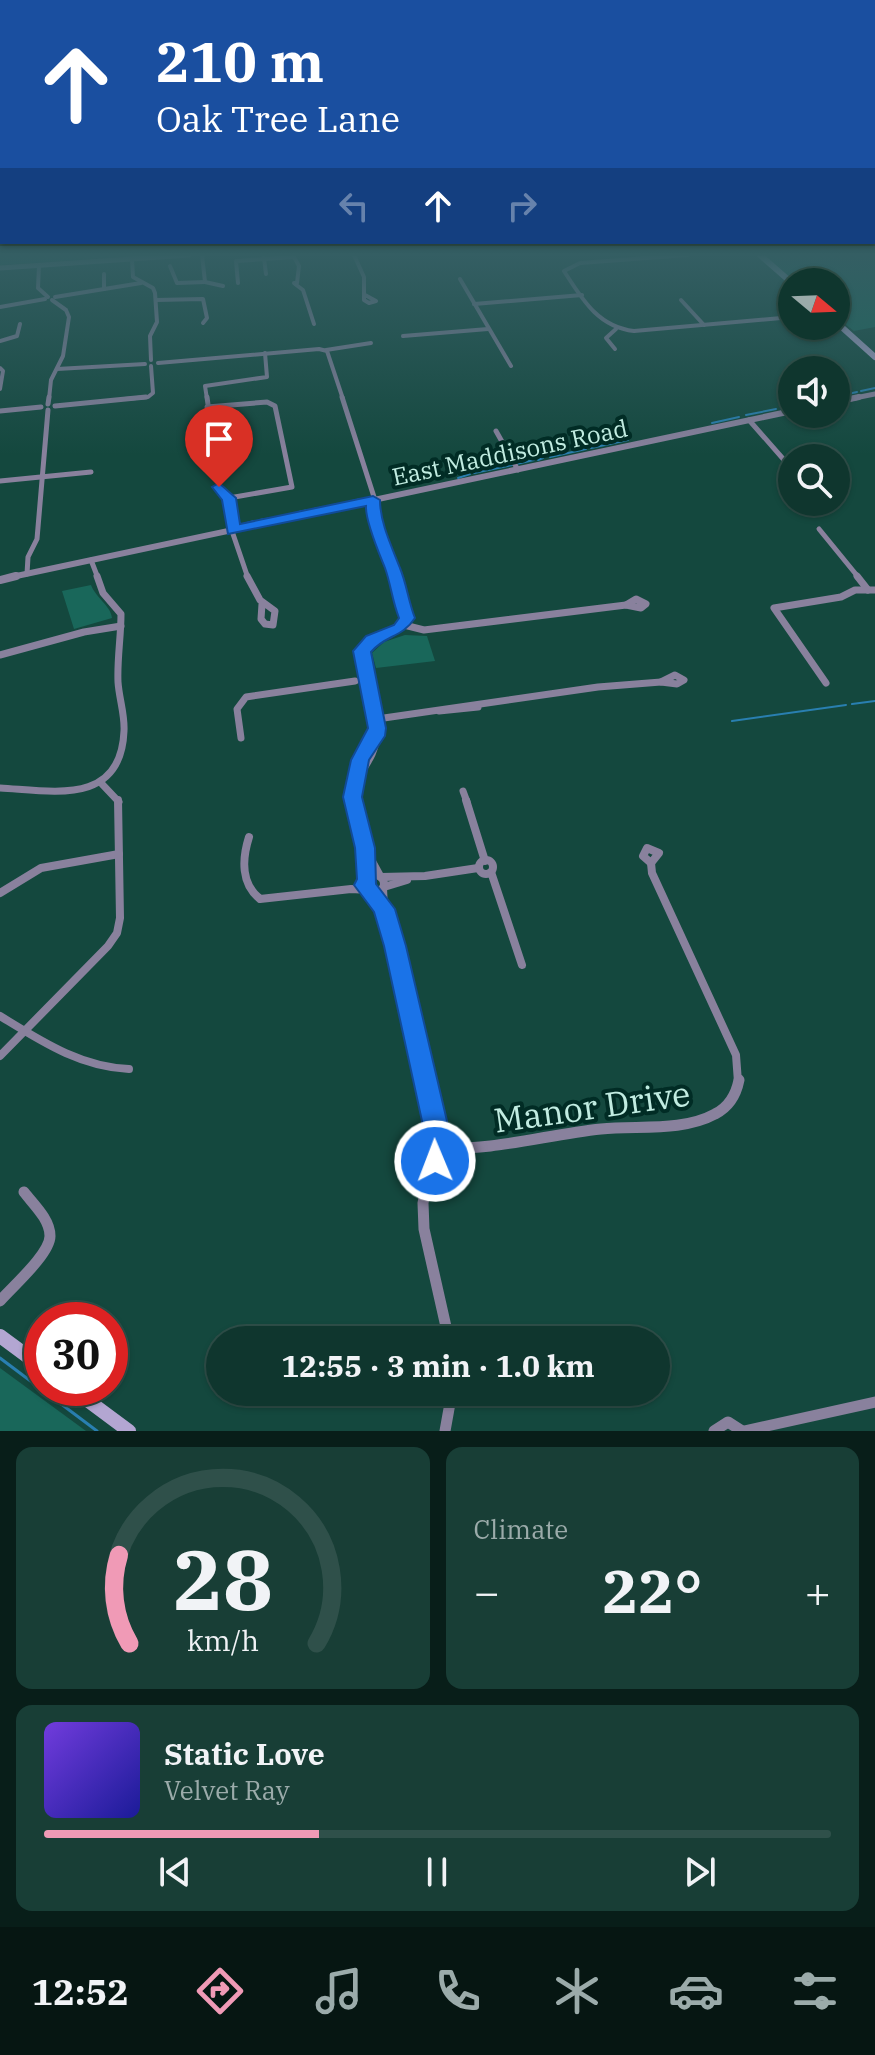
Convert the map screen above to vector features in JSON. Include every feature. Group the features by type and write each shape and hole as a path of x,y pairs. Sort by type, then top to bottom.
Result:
{"main road":[{"path":"850,335 875,357"},
{"path":"0,1336 24,1354"},
{"path":"95,1406 129,1431"}],"street":[{"path":"27,574 28,557 37,539 50,384 63,356 68,322"},
{"path":"0,411 148,397 153,393 150,338 157,322"},
{"path":"484,322 511,366"},
{"path":"603,322 616,329 634,331 739,322"},
{"path":"701,322 704,325"},
{"path":"0,341 17,336 20,324"},
{"path":"403,336 488,329"},
{"path":"615,349 606,338 616,329"},
{"path":"57,369 326,350 371,343"},
{"path":"326,350 373,500 375,523 380,527 387,562 392,566 397,591 406,610 404,625"},
{"path":"207,407 266,402 275,406 292,487 229,498 222,494 219,486 207,407 206,385 268,377 265,353"},
{"path":"0,368 3,371 0,389"},
{"path":"850,399 875,394"},
{"name":"East Maddisons Road","path":"0,580 778,414"},
{"path":"749,420 778,453"},
{"path":"496,431 518,470"},
{"path":"0,481 91,472"},
{"path":"229,498 233,530 250,584 262,604"},
{"path":"819,529 872,590"},
{"path":"0,788 75,791 102,784 115,771 123,744 124,725 118,682 120,611 102,591 91,560"},
{"path":"826,683 774,608 841,597 855,590 872,590"},
{"path":"384,909 365,885 365,848 352,797 360,770 368,762 376,744 377,719 362,658 363,648 372,639 404,625 424,630 626,605"},
{"path":"0,655 90,630 121,626"},
{"path":"241,738 237,709 243,699 258,693 345,685 367,679"},
{"path":"377,719 661,682"},
{"path":"0,1056 108,946 117,933 120,918 119,802 102,784"},
{"path":"463,791 482,864"},
{"path":"249,837 244,859 249,887 256,897 269,900 326,891 380,877 425,876"},
{"path":"365,848 385,881 384,909 435,1121 437,1148 424,1198 423,1215 446,1326"},
{"path":"0,893 18,877 39,866 119,854"},
{"name":"Manor Drive","path":"437,1148 475,1150 597,1129 696,1120 714,1115 727,1105 738,1086 738,1063 652,873 651,863"},
{"path":"326,891 384,888 482,864 494,865 491,872 522,965"},
{"path":"0,1016 92,1064 129,1069"},
{"path":"0,1301 44,1252 50,1236 44,1218 24,1192"},
{"path":"714,1431 728,1422 743,1431 875,1402"},
{"path":"445,1431 449,1406"}],"green space":[{"path":"850,322 875,322 875,327 854,331 850,328"},
{"path":"91,585 112,618 74,629 62,591"},
{"path":"405,635 427,636 435,661 376,668 372,653 384,642"},
{"path":"0,1368 24,1386 24,1406 52,1406 86,1431 0,1431"}],"waterway":[{"path":"861,391 875,388"},
{"path":"850,394 857,392"},
{"path":"746,415 776,409"},
{"path":"712,423 739,417"},
{"path":"591,448 628,440"},
{"path":"550,457 586,449"},
{"path":"538,460 543,458"},
{"path":"516,464 534,460"},
{"path":"474,473 512,465"},
{"path":"458,478 470,474"},
{"path":"348,502 361,499"},
{"path":"329,506 339,504"},
{"path":"314,509 324,507"},
{"path":"299,512 308,510"},
{"path":"260,520 272,518"},
{"path":"240,525 254,521"},
{"path":"852,704 875,701"},
{"path":"732,721 846,705"},
{"path":"0,1358 97,1431"}],"route":[{"path":"219,487 222,494 229,498 233,530 373,500 375,523 380,527 387,562 392,566 407,618 400,628 372,639 362,651 377,728 360,760 352,797 365,848 368,879 365,885 384,909 395,946 418,1059 435,1121 435,1161"}]}
